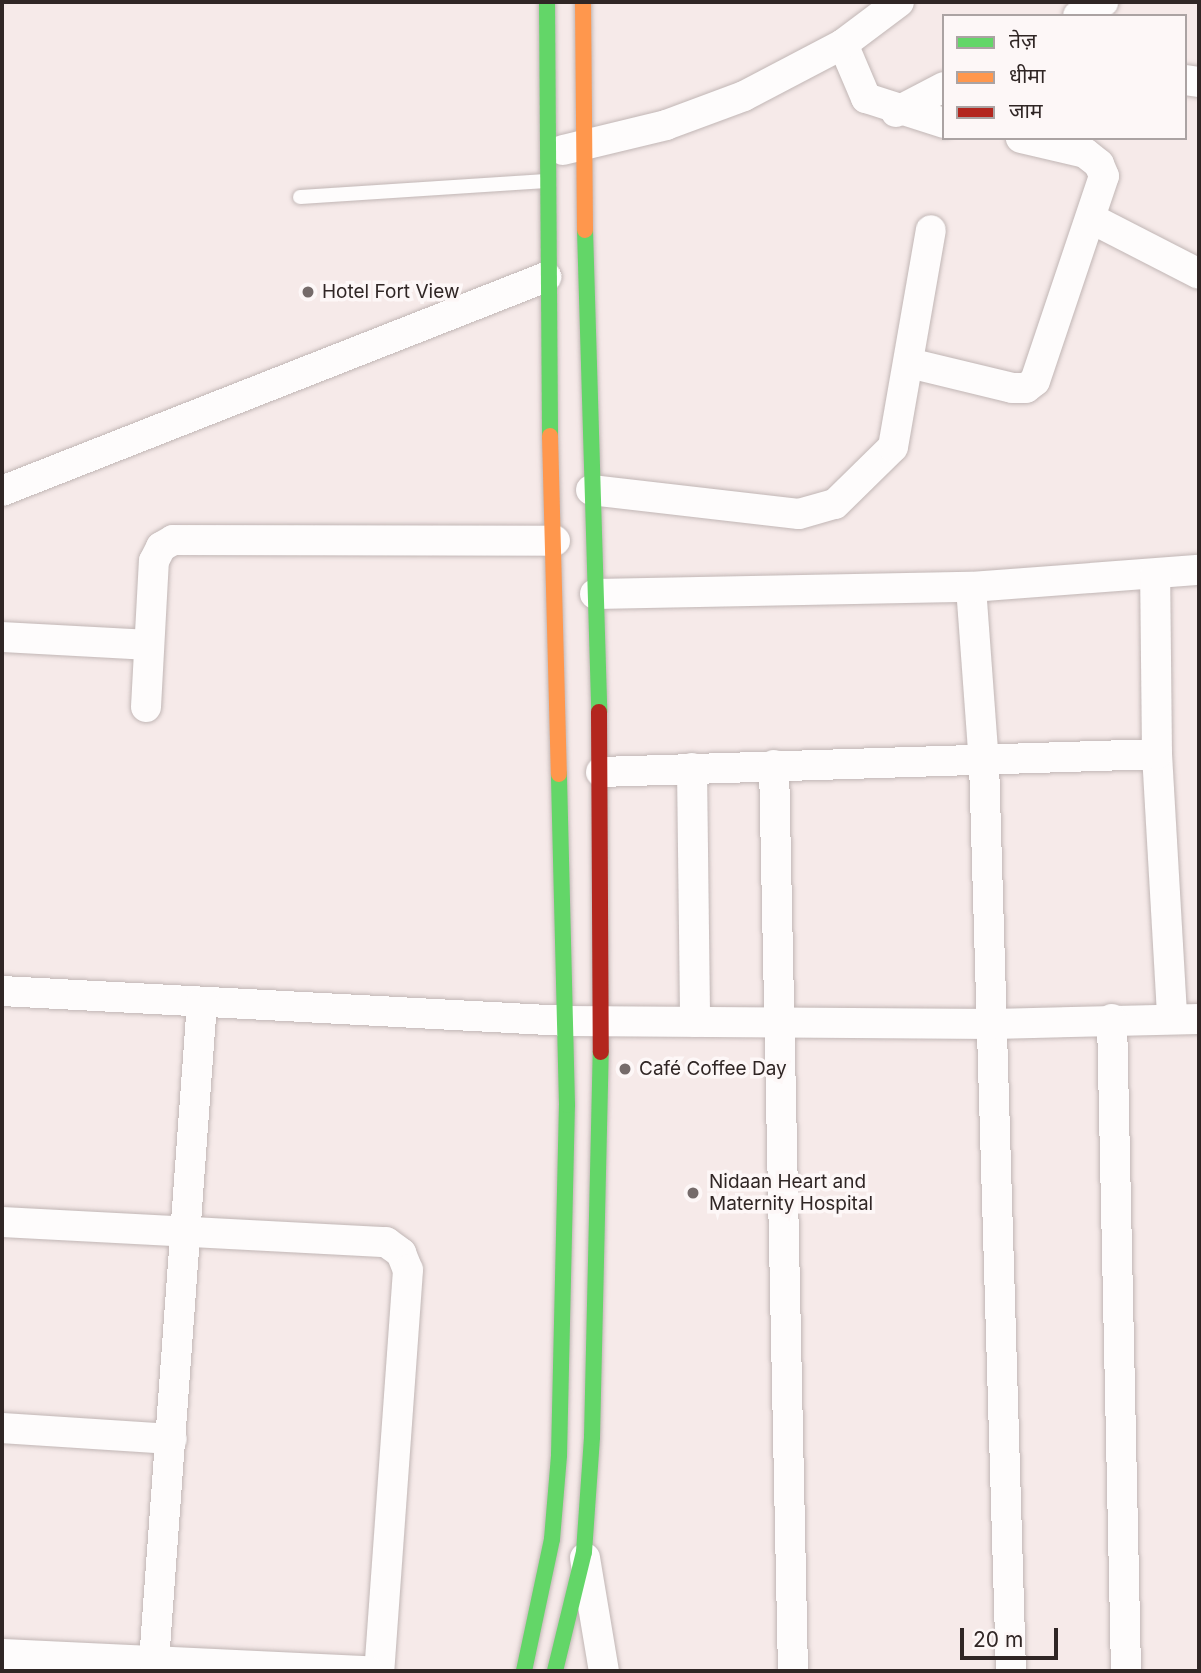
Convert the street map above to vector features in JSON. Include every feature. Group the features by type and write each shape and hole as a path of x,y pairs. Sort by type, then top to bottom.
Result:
{"main road":[{"path":"524,1671 552,1539 559,1455 567,1021 547,277 547,2"},
{"path":"555,1671 584,1552 593,1424 600,1022 601,772 585,267 587,145 583,2"}],"street":[{"path":"548,167 587,145 666,125 744,96 843,44 899,2"},
{"path":"843,44 866,98 896,112 942,124"},
{"path":"896,112 942,88"},
{"path":"909,363 1012,388 1026,388 1035,381 1102,192 1099,164 1085,153 1030,140"},
{"path":"1092,219 1199,274"},
{"path":"591,489 760,511 822,510 866,478 893,447 932,230"},
{"path":"2,491 547,277"},
{"path":"146,707 154,561 160,547 173,540 555,541"},
{"path":"595,594 971,587 1199,569"},
{"path":"2,991 600,1022 993,1024 1185,1018 1157,754 1155,574"},
{"path":"971,587 984,762 1011,1671"},
{"path":"2,636 149,645"},
{"path":"601,772 774,765 984,762 1157,754"},
{"path":"774,765 777,1022 793,1671"},
{"path":"692,768 695,1023"},
{"path":"154,1661 202,1002"},
{"path":"1112,1019 1126,1671"},
{"path":"2,1222 386,1242 404,1261 408,1270 379,1671"},
{"path":"2,1428 172,1439"},
{"path":"552,1539 584,1552 604,1671"},
{"path":"2,1654 55,1665 154,1661 369,1671"}],"lane":[{"path":"300,197 548,167"}],"traffic: fast":[{"path":"547,2 550,436"},
{"path":"585,230 599,712"},
{"path":"524,1671 552,1539 559,1455 567,1105 559,774"},
{"path":"555,1671 584,1552 592,1437 601,1052"}],"traffic: slow":[{"path":"583,2 585,230"},
{"path":"550,436 559,774"}],"traffic: jam":[{"path":"599,712 601,1052"}],"place":[{"name":"Hotel Fort View","path":"308,292"},
{"name":"Café Coffee Day","path":"625,1069"},
{"name":"Nidaan Heart and Maternity Hospital","path":"693,1193"}]}
